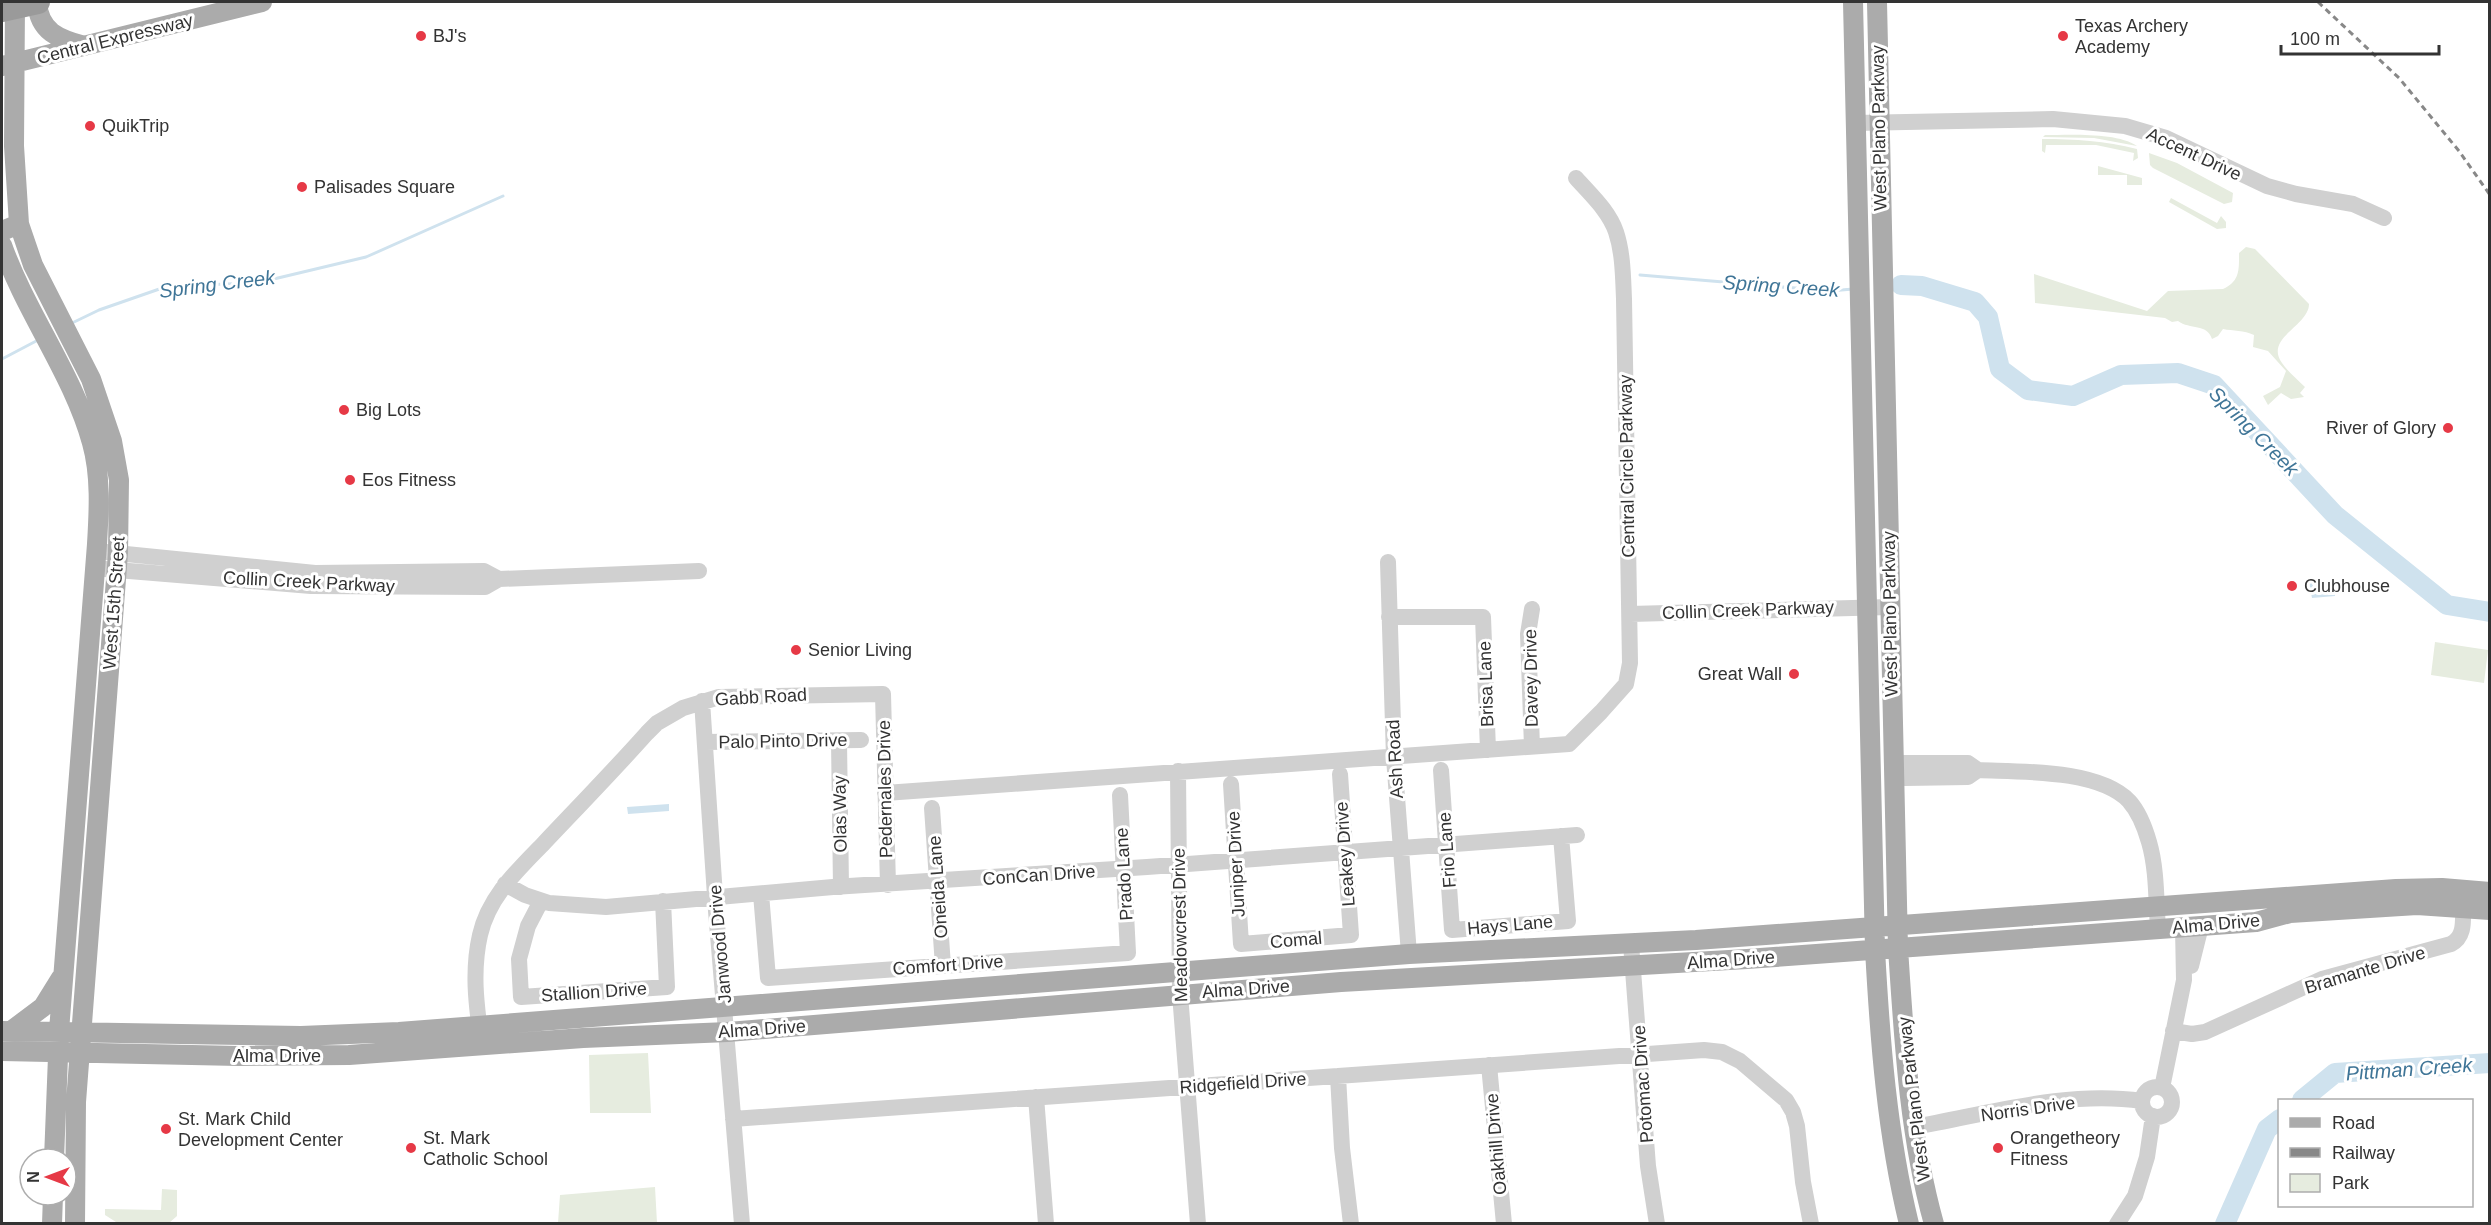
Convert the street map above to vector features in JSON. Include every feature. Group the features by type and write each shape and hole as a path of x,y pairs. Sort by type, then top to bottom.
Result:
{"highway":[{"path":"2,10 38,2"}],"main road":[{"name":"West 15th Street","path":"15,2 8,65 14,146 10,228 27,251 91,379 112,441 119,480 118,562 76,1102 75,1224"},
{"path":"38,2 38,11 47,30 56,37 86,46"},
{"name":"Central Expressway","path":"8,65 262,2"},
{"name":"West Plano Parkway","path":"1853,2 1875,949 1885,1090 1890,1130 1909,1224"},
{"name":"West Plano Parkway","path":"1877,2 1898,948 1914,1127 1926,1195 1934,1224"},
{"name":"West 15th Street","path":"2,245 25,302 74,395 93,444 97,471 99,517 59,1031 54,1147"},
{"path":"1861,351 1884,350"},
{"path":"81,759 103,759"},
{"name":"Alma Drive","path":"6,1031 239,1035 345,1034 479,1026 1408,954 1631,944 2411,888 2490,892"},
{"path":"70,898 91,900"},
{"path":"2192,927 2189,918 2207,903"},
{"name":"Alma Drive","path":"2,1051 239,1056 349,1055 584,1038 728,1032 1180,994 1435,976 1634,966 2192,927 2256,922 2290,914 2416,906 2463,906 2490,910"},
{"path":"6,1031 43,1007 64,973"},
{"path":"239,1035 239,1056"},
{"path":"1890,1130 1914,1127"},
{"path":"52,1224 53,1207"}],"street":[{"name":"Accent Drive","path":"1855,123 2053,119 2125,126 2166,138 2267,186 2296,194 2353,204 2384,218"},
{"name":"Central Circle Parkway","path":"1532,747 1569,744 1626,684 1630,663 1625,309 1621,257 1616,232 1603,209 1576,178"},
{"name":"Collin Creek Parkway","path":"96,560 321,586 485,587 499,579 699,570"},
{"name":"Ash Road","path":"1388,562 1394,758 1408,954"},
{"name":"Collin Creek Parkway","path":"1630,614 1890,608"},
{"name":"Davey Drive","path":"1532,609 1528,634 1532,747"},
{"name":"Brisa Lane","path":"1389,617 1483,617 1488,750"},
{"name":"Gabb Road","path":"505,884 657,723 683,708 719,697 883,694"},
{"name":"Pedernales Drive","path":"883,694 888,885"},
{"name":"Janwood Drive","path":"702,701 715,897 728,1032 742,1224"},
{"name":"Palo Pinto Drive","path":"705,742 861,740"},
{"name":"Olas Way","path":"839,741 842,887"},
{"path":"885,793 1532,747"},
{"path":"1871,770 1894,770 1904,763 1968,763 1978,770 2066,775 2096,783 2114,791 2129,801 2141,820 2150,844 2158,929"},
{"name":"Frio Lane","path":"1441,770 1452,930"},
{"name":"Meadowcrest Drive","path":"1178,771 1179,973 1198,1224"},
{"name":"Leakey Drive","path":"1340,774 1351,935"},
{"name":"Juniper Drive","path":"1231,784 1241,945"},
{"name":"Prado Lane","path":"1120,795 1128,953"},
{"name":"Oneida Lane","path":"933,808 943,966"},
{"name":"ConCan Drive","path":"505,884 541,901 573,906 606,907 842,887 1124,869 1569,835 1568,921"},
{"path":"482,1046 474,965 480,933 488,910 505,884"},
{"name":"Comfort Drive","path":"760,894 768,978 1128,953"},
{"name":"Stallion Drive","path":"541,901 528,926 519,959 521,997 667,987 663,901"},
{"name":"Bramante Drive","path":"2173,1031 2192,1034 2205,1032 2322,979 2456,942 2462,933 2463,906"},
{"name":"Hays Lane","path":"1452,930 1568,921"},
{"path":"2162,1088 2184,980 2192,927"},
{"name":"Comal","path":"1241,945 1351,935"},
{"name":"Potomac Drive","path":"1631,944 1648,1166 1657,1224"},
{"name":"Ridgefield Drive","path":"733,1119 1704,1050 1722,1052 1748,1067 1786,1100 1793,1113 1811,1224"},
{"name":"Oakhill Drive","path":"1489,1065 1504,1224"},
{"path":"1338,1076 1342,1148 1351,1224"},
{"path":"2162,1088 2170,1095 2172,1104 2163,1116 2153,1116 2145,1111 2142,1101 2148,1090 2162,1088"},
{"path":"1036,1098 1046,1224"},
{"name":"Norris Drive","path":"1914,1127 2043,1103 2121,1098 2142,1101"},
{"path":"2117,1224 2135,1196 2147,1157 2153,1116"}],"green space":[{"path":"2045,135 2105,136 2118,138 2137,146 2094,138 2043,137"},
{"path":"2042,139 2090,141 2125,146 2137,149 2138,158 2133,161 2134,153 2096,145 2046,145 2045,153 2042,151"},
{"path":"2149,153 2177,163 2233,193 2232,202 2224,204 2153,168 2150,165"},
{"path":"2098,166 2142,178 2142,185 2127,185 2127,175 2098,175"},
{"path":"2171,198 2217,223 2221,216 2226,222 2226,228 2217,229 2169,202"},
{"path":"2246,247 2255,249 2309,304 2302,319 2283,339 2278,354 2284,366 2305,387 2300,393 2304,397 2291,399 2281,393 2268,405 2263,396 2280,387 2286,371 2268,351 2253,347 2254,335 2250,333 2223,329 2218,336 2212,339 2210,334 2202,329 2178,321 2172,322 2165,318 2035,303 2034,274 2147,311 2168,291 2223,289 2229,286 2236,279 2239,253"},
{"path":"2435,642 2488,650 2484,683 2431,675"},
{"path":"648,1053 651,1113 590,1113 589,1055"},
{"path":"655,1187 657,1223 558,1223 560,1195"},
{"path":"162,1189 177,1190 177,1216 169,1223 116,1222 105,1215 105,1209 161,1210"}],"water":[{"path":"2314,580 2322,581 2326,587 2329,583 2334,583 2335,596 2312,598 2309,583"},
{"path":"669,804 669,811 628,814 627,807"}],"waterway":[{"name":"Spring Creek","path":"70,324 99,310 168,286 257,283 366,257 503,196"},
{"name":"Spring Creek","path":"1640,275 1830,291 1853,289"},
{"name":"Spring Creek","path":"1890,286 1901,285"},
{"name":"Spring Creek","path":"1901,285 1922,286 1975,302 1988,317 2000,369 2028,390 2073,396 2121,375 2178,373 2214,385 2335,515 2447,605 2490,612"},
{"name":"Spring Creek","path":"2,359 40,339"},
{"name":"Pittman Creek","path":"2303,1099 2335,1073 2490,1063"},
{"name":"Pittman Creek","path":"2225,1224 2267,1129 2278,1121"}],"railway":[{"path":"2318,2 2399,78 2459,151 2490,195"}],"place":[{"name":"BJ's","path":"421,36"},
{"name":"Texas Archery Academy","path":"2063,36"},
{"name":"QuikTrip","path":"90,126"},
{"name":"Palisades Square","path":"302,187"},
{"name":"Big Lots","path":"344,410"},
{"name":"River of Glory","path":"2448,428"},
{"name":"Eos Fitness","path":"350,480"},
{"name":"Clubhouse","path":"2292,586"},
{"name":"Senior Living","path":"796,650"},
{"name":"Great Wall","path":"1794,674"},
{"name":"St. Mark Child Development Center","path":"166,1129"},
{"name":"St. Mark Catholic School","path":"411,1148"},
{"name":"Orangetheory Fitness","path":"1998,1148"}]}
